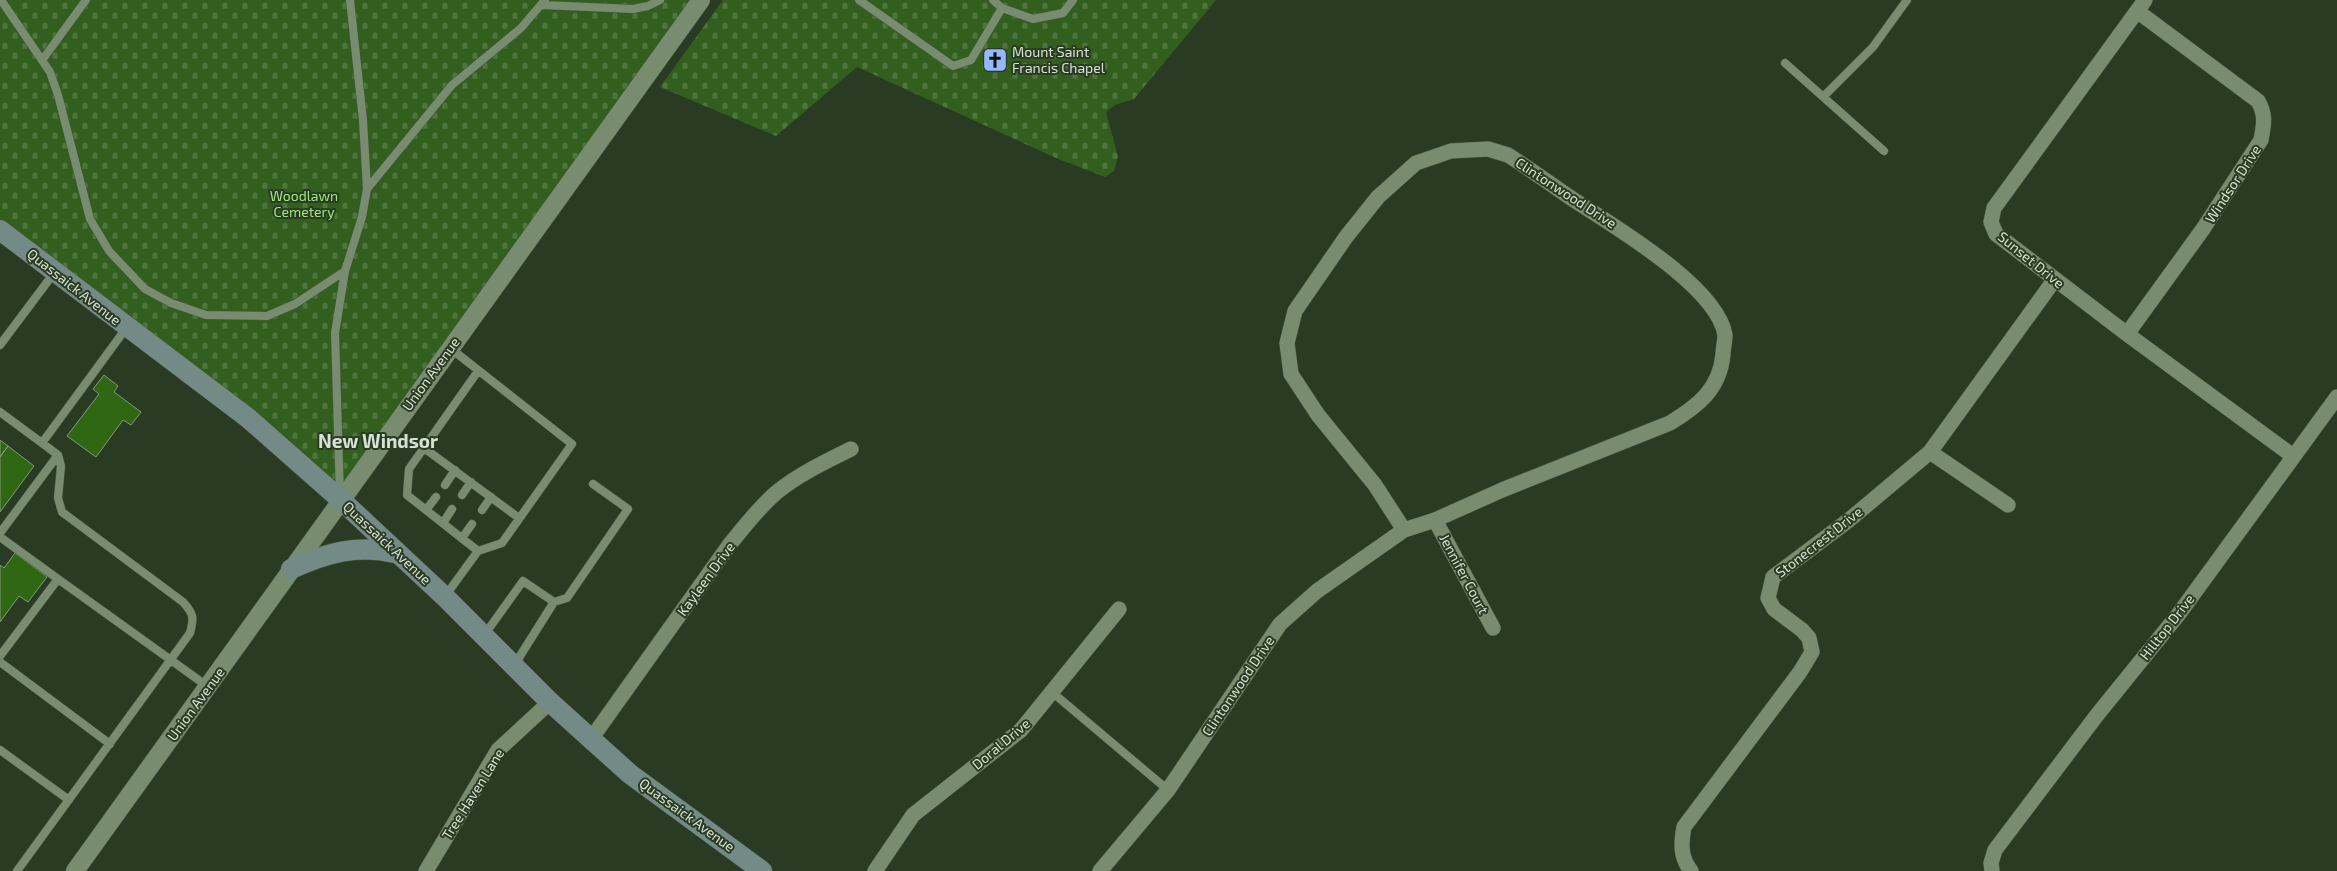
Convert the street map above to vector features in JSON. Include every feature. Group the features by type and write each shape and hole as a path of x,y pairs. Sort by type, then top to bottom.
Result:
{"main road":[{"name":"Quassaick Avenue","path":"0,230 248,418 340,499 444,597 550,702 630,774 750,867"},
{"path":"292,569 318,557 347,550 365,548 396,553"}],"street":[{"name":"Union Avenue","path":"75,871 208,687 340,499 701,0"},
{"name":"Sunset Drive","path":"2141,5 1994,208 1991,222 1996,234 2127,334 2293,456"},
{"name":"Windsor Drive","path":"2127,334 2204,229 2262,140 2265,124 2264,113 2258,101 2141,5"},
{"name":"Clintonwood Drive","path":"1100,871 1168,790 1280,624 1317,591 1404,530 1434,520 1502,490 1670,423 1688,412 1708,395 1722,371 1724,335 1708,302 1687,281 1614,224 1508,155 1488,148 1451,151 1416,163 1378,197 1346,237 1295,311 1287,343 1292,374 1318,415 1375,485 1404,530"},
{"name":"Stonecrest Drive","path":"1691,871 1684,862 1681,843 1684,827 1800,672 1812,652 1809,638 1774,608 1768,598 1773,577 1849,520 1930,452 2055,279"},
{"name":"Hilltop Drive","path":"1992,871 1993,854 2097,715 2178,615 2337,397"},
{"name":"Kayleen Drive","path":"591,739 730,544 753,517 776,493 801,474 851,449"},
{"path":"1930,452 2008,505"},
{"name":"Jennifer Court","path":"1434,520 1493,628"},
{"name":"Doral Drive","path":"875,871 913,815 1022,730 1120,609"},
{"name":"Tree Haven Lane","path":"426,871 498,750 550,702"}],"lane":[{"path":"1,0 43,59 50,72 58,95 90,218 109,251 144,288 171,303 206,315 267,316 295,304 345,271"},
{"path":"43,59 86,0"},
{"path":"340,499 335,333 345,271 362,217 367,189 363,120 350,0"},
{"path":"367,189 452,85 521,28 544,2 633,9 648,6 660,0"},
{"path":"859,0 953,66 971,60 1002,8"},
{"path":"993,0 1002,8 1033,19 1063,13 1073,0"},
{"path":"1824,96 1874,47 1907,0"},
{"path":"1785,63 1884,151"},
{"path":"0,345 55,272"},
{"path":"42,443 127,327"},
{"path":"444,597 478,551 502,543 572,444 450,348"},
{"path":"478,371 409,469 407,495 478,551"},
{"path":"0,412 58,454 61,466 58,498 62,512 183,602 192,612 190,633 17,871"},
{"path":"424,448 519,518"},
{"path":"0,533 58,454"},
{"path":"445,484 454,470"},
{"path":"462,495 471,482"},
{"path":"514,666 554,602 568,598 628,509 593,484"},
{"path":"426,510 436,497"},
{"path":"482,510 491,498"},
{"path":"443,523 452,509"},
{"path":"462,538 472,524"},
{"path":"0,537 208,687"},
{"path":"0,656 58,579"},
{"path":"484,636 523,581 554,602"},
{"path":"0,662 110,744"},
{"path":"1053,693 1168,790"},
{"path":"0,750 69,800"}],"green space":[{"name":"Woodlawn Cemetery","path":"0,0 706,0 340,499 0,230"},
{"path":"723,0 1216,0 1134,99 1115,105 1106,112 1118,157 1114,171 1105,177 1056,158 857,67 776,136 660,87"}],"building":[{"path":"104,375 118,386 114,392 141,412 131,425 123,420 96,457 67,436 99,394 93,389"},
{"path":"0,440 8,446 0,457"},
{"path":"8,446 34,466 0,512 0,457"},
{"path":"15,553 47,577 28,602 19,596 0,622 0,565 4,568"}],"place":[{"name":"Mount Saint Francis Chapel","path":"995,60"}],"district":[{"name":"New Windsor","path":"378,441"}]}
